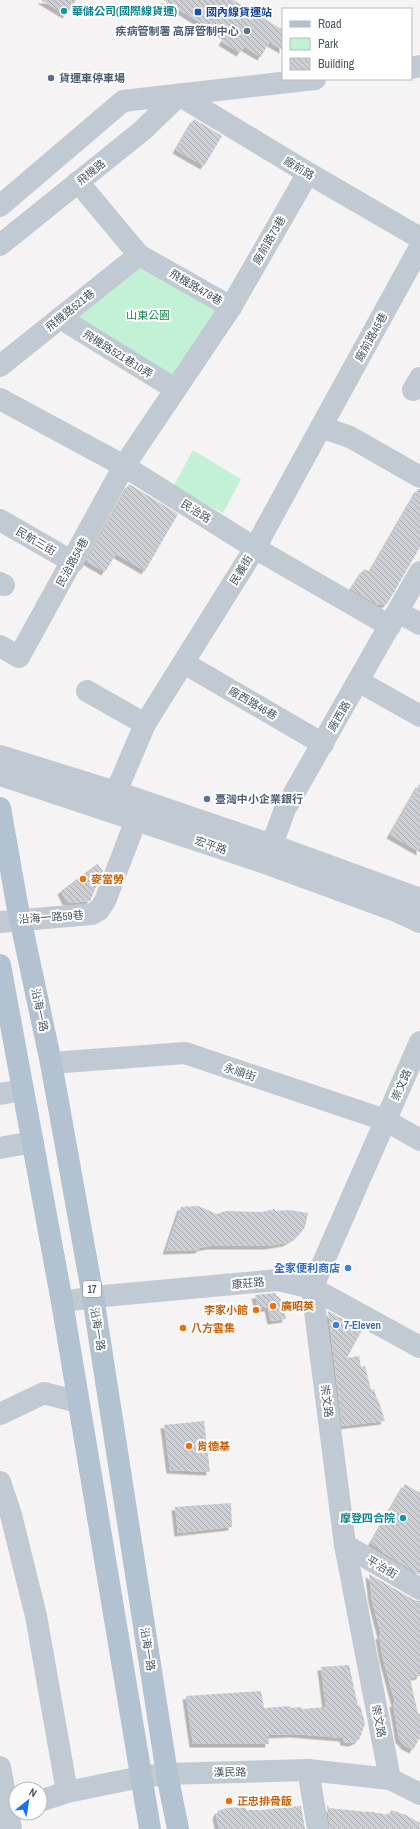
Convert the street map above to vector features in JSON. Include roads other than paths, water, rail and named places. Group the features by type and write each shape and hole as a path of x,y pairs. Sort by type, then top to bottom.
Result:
{"main road":[{"name":"沿海一路","path":"0,808 10,920 51,1063 93,1297 167,1774 178,1829"},
{"path":"0,965 62,1302 150,1829"}],"street":[{"path":"0,206 123,101 306,80"},
{"name":"廠前路","path":"179,95 308,173 420,238"},
{"name":"飛機路","path":"0,245 143,130 179,95"},
{"name":"廠前路73巷","path":"231,307 308,173"},
{"name":"飛機路479巷","path":"78,182 139,255 231,307 124,466"},
{"name":"廠前路45巷","path":"321,427 420,247"},
{"name":"飛機路521巷","path":"0,366 139,255"},
{"name":"飛機路521巷10弄","path":"60,318 175,389"},
{"name":"民治路","path":"0,399 124,466 255,548 394,619 420,624"},
{"path":"321,427 350,437 420,477"},
{"name":"民義街","path":"113,802 145,724 255,548 321,427"},
{"name":"民治路54巷","path":"0,646 19,657 73,562 124,466"},
{"name":"民航三街","path":"0,520 73,562"},
{"name":"廠西路","path":"268,854 286,809 420,572"},
{"name":"廠西路46巷","path":"184,663 323,744"},
{"path":"358,681 420,716"},
{"path":"86,691 145,724"},
{"name":"宏平路","path":"0,756 113,802 268,854 420,922"},
{"name":"宏平路","path":"0,775 113,802 136,820 268,854 420,899"},
{"name":"沿海一路59巷","path":"10,920 92,914 99,910 105,901 136,820"},
{"name":"崇文路","path":"390,1779 345,1545 312,1288 420,1042"},
{"name":"永順街","path":"51,1063 185,1053 385,1120 420,1140"},
{"path":"0,1094 23,1090"},
{"path":"0,1148 33,1142"},
{"name":"康莊路","path":"62,1302 93,1297 278,1280 312,1288 420,1347"},
{"path":"2,1410 44,1393 78,1402"},
{"path":"0,1482 12,1521 36,1616 67,1792"},
{"name":"平治街","path":"345,1545 420,1589"},
{"path":"0,1767 8,1811"},
{"path":"308,1770 318,1829"},
{"name":"漢民路","path":"48,1798 67,1792 141,1777 167,1774 308,1770 390,1779 420,1794"}],"place":[{"name":"華儲公司(國際線貨運)","path":"64,11"},
{"name":"國內線貨運站","path":"198,12"},
{"name":"疾病管制署 高屏管制中心","path":"247,31"},
{"name":"貨運車停車場","path":"51,78"},
{"name":"臺灣中小企業銀行","path":"207,799"},
{"name":"麥當勞","path":"83,879"},
{"name":"全家便利商店","path":"348,1268"},
{"name":"廣昭英","path":"273,1306"},
{"name":"李家小館","path":"256,1310"},
{"name":"7-Eleven","path":"336,1325"},
{"name":"八方雲集","path":"183,1328"},
{"name":"肯德基","path":"189,1446"},
{"name":"摩登四合院","path":"403,1518"},
{"name":"正忠排骨飯","path":"229,1801"}],"park label":[{"name":"山東公園","path":"148,315"}]}
